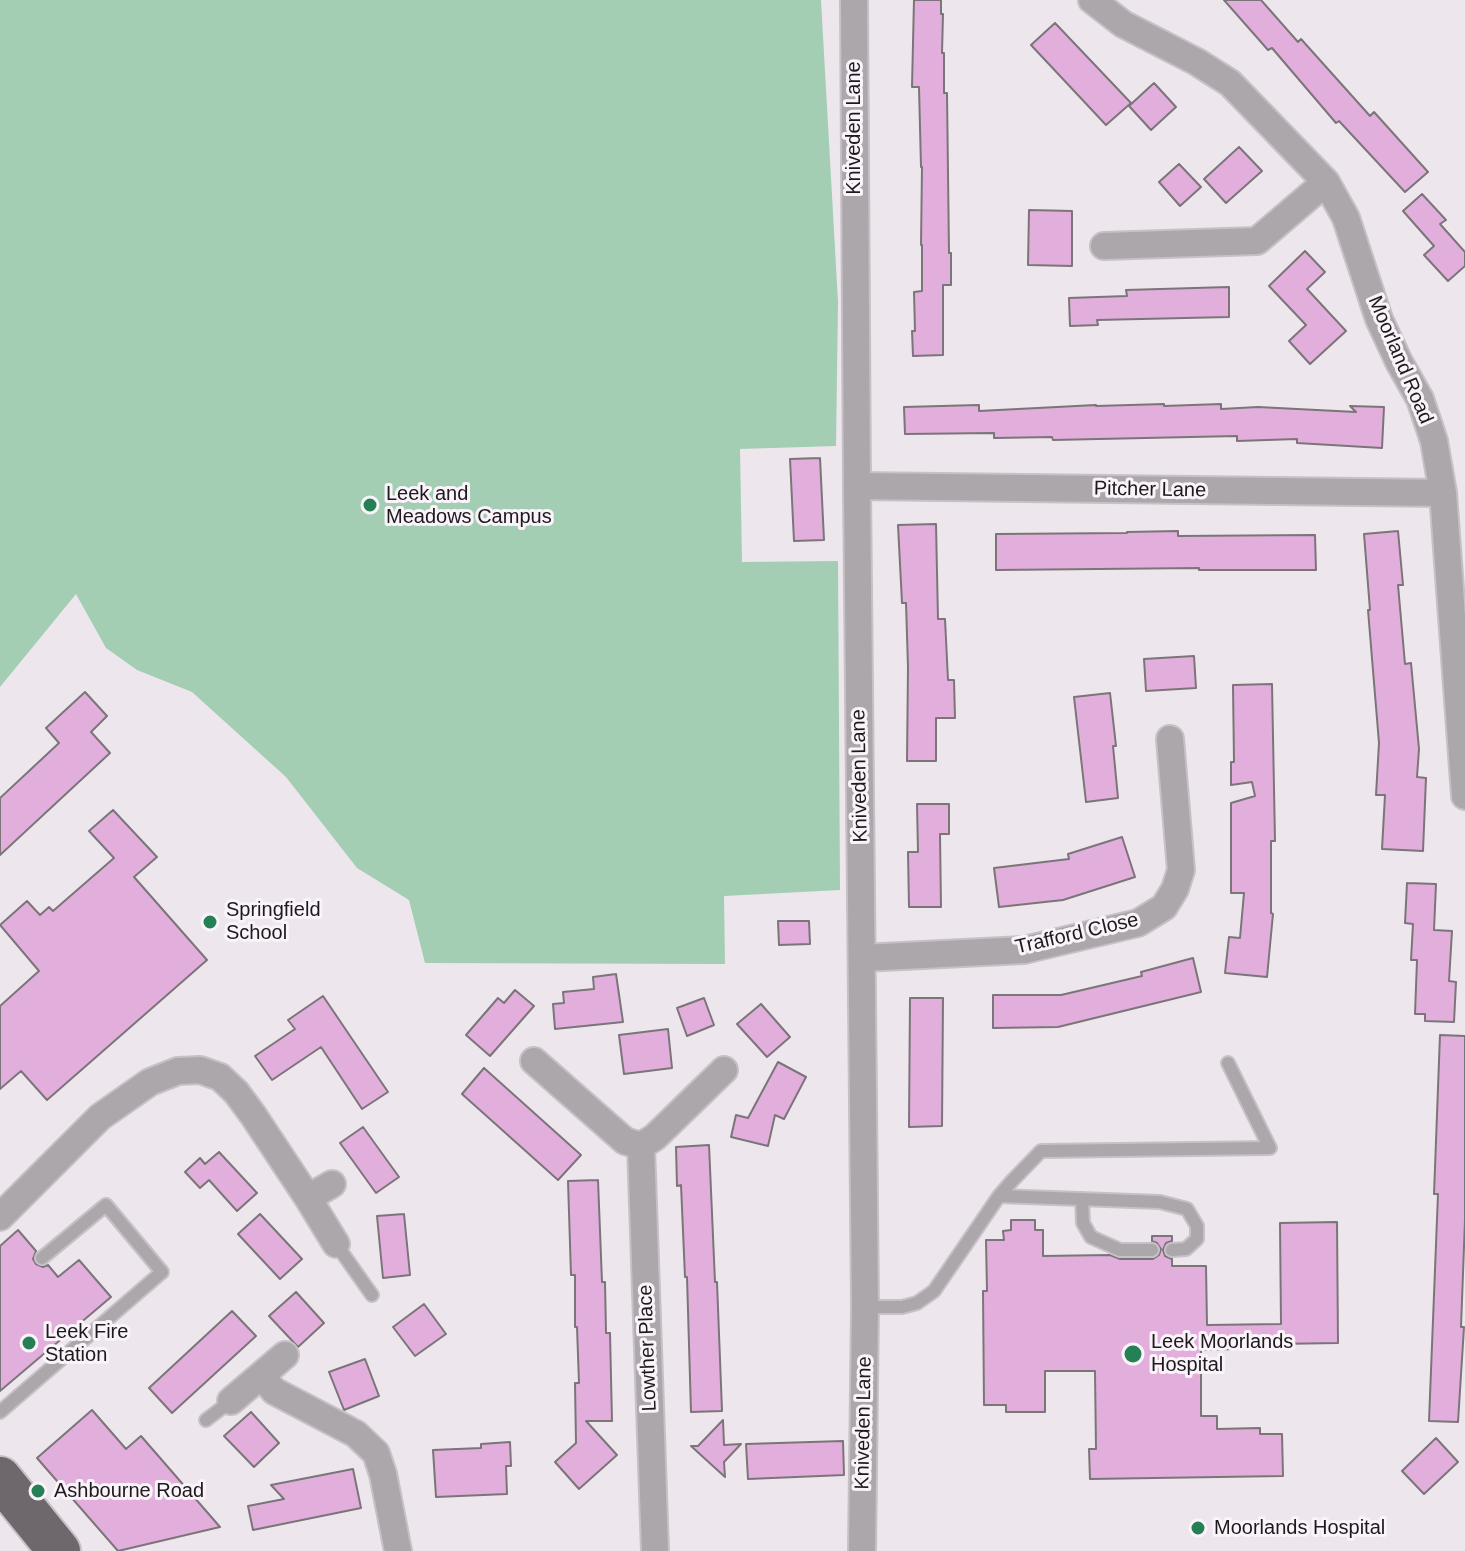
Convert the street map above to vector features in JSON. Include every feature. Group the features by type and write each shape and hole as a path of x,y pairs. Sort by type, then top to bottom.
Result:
{"highway":[{"path":"0,1478 59,1551"}],"street":[{"name":"Kniveden Lane","path":"854,0 865,1307 862,1551"},
{"name":"Moorland Road","path":"1092,0 1123,24 1197,62 1230,83 1326,182 1346,218 1379,319 1420,399 1434,441 1456,559 1465,796"},
{"path":"1117,237 1257,241 1326,182"},
{"name":"Pitcher Lane","path":"857,486 1443,493"},
{"name":"Trafford Close","path":"862,958 1024,950 1138,923 1164,907 1175,889 1181,870 1170,739"},
{"path":"534,1061 625,1141 641,1146 655,1137 724,1070"},
{"path":"0,1217 100,1117 150,1082 178,1071 200,1070 220,1077 236,1092 336,1244"},
{"name":"Lowther Place","path":"641,1146 655,1551"},
{"path":"308,1198 332,1184"},
{"path":"231,1401 285,1355"},
{"path":"262,1376 274,1391 356,1434 376,1453 398,1551"}],"lane":[{"path":"865,1307 902,1307 917,1303 934,1291 999,1196 1041,1151 1270,1148 1228,1063"},
{"path":"999,1196 1160,1202 1187,1209 1197,1226 1197,1239 1186,1249 1172,1250"},
{"path":"1082,1199 1083,1223 1091,1237 1120,1250 1152,1250"},
{"path":"0,1412 162,1272 106,1205 42,1258"},
{"path":"336,1244 372,1295"},
{"path":"206,1420 231,1401"}],"green space":[{"name":"Leek and Meadows Campus","path":"0,0 821,0 838,302 836,446 740,449 742,562 838,561 840,890 724,896 725,964 425,963 409,900 357,868 286,777 192,692 137,670 106,648 76,594 0,687"}],"building":[{"path":"914,0 941,0 943,14 951,285 943,285 943,355 913,356 914,292 922,291 919,87 912,87"},
{"path":"1224,0 1261,0 1298,42 1301,39 1370,116 1374,112 1428,172 1405,192 1339,121 1336,123 1272,48 1268,50"},
{"path":"1055,23 1131,103 1106,125 1031,45"},
{"path":"1154,83 1176,107 1151,130 1129,106"},
{"path":"1239,147 1262,171 1226,203 1204,179"},
{"path":"1179,164 1201,187 1180,206 1159,182"},
{"path":"1422,194 1446,220 1440,224 1465,252 1465,266 1448,281 1424,255 1434,246 1403,211"},
{"path":"1029,210 1072,211 1072,266 1028,265"},
{"path":"1305,251 1325,272 1307,289 1346,331 1310,364 1289,341 1306,325 1269,286"},
{"path":"1229,287 1229,317 1097,320 1098,325 1070,326 1069,298 1127,296 1126,290"},
{"path":"1221,404 1221,409 1258,407 1356,412 1350,406 1384,407 1382,448 1297,443 1297,439 1237,441 1237,436 1053,440 1052,437 994,438 994,433 905,434 904,407 979,405 979,411"},
{"path":"820,458 824,540 794,541 790,459"},
{"path":"936,524 938,619 945,619 948,680 954,680 955,718 936,718 936,761 907,761 906,603 902,603 898,525"},
{"path":"1178,531 1178,536 1315,535 1316,570 996,570 996,534"},
{"path":"1398,531 1403,585 1398,585 1405,664 1411,663 1419,749 1417,777 1426,778 1423,851 1382,849 1385,795 1376,795 1379,743 1364,534"},
{"path":"1194,656 1196,688 1146,691 1144,659"},
{"path":"1272,684 1275,841 1271,841 1273,914 1267,977 1225,973 1229,937 1240,938 1244,893 1231,893 1231,803 1255,796 1252,782 1231,785 1231,762 1234,762 1233,685"},
{"path":"85,692 107,716 91,732 110,753 0,855 0,798 59,743 46,728"},
{"path":"1110,693 1118,798 1086,802 1074,697"},
{"path":"917,804 949,804 949,834 940,834 941,907 909,907 908,852 918,852"},
{"path":"113,810 157,857 134,877 207,960 47,1100 21,1071 0,1089 0,1006 39,971 0,925 27,901 40,915 49,907 53,911 114,858 89,831"},
{"path":"1122,837 1135,877 1063,900 999,907 994,868 1069,859 1068,854"},
{"path":"1407,883 1436,884 1434,930 1452,931 1449,981 1456,982 1454,1022 1425,1021 1425,1014 1415,1014 1417,960 1411,960 1413,924 1405,923"},
{"path":"778,921 809,921 810,944 779,945"},
{"path":"1193,958 1201,992 1058,1027 993,1028 993,995 1061,995 1142,976 1141,972"},
{"path":"616,974 623,1022 555,1029 553,1004 564,1003 563,992 594,989 593,977"},
{"path":"515,990 534,1006 490,1056 466,1035 498,998 504,1003"},
{"path":"323,996 388,1092 362,1109 321,1047 272,1080 255,1056 295,1029 288,1020"},
{"path":"704,998 714,1025 687,1036 677,1008"},
{"path":"910,998 943,998 942,1126 909,1127"},
{"path":"761,1004 790,1037 767,1057 737,1024"},
{"path":"668,1029 672,1068 624,1074 619,1035"},
{"path":"1440,1035 1465,1036 1465,1220 1461,1327 1464,1327 1458,1422 1429,1421 1438,1194 1434,1194"},
{"path":"778,1062 806,1077 784,1119 775,1115 768,1146 731,1137 736,1115 748,1118"},
{"path":"484,1068 581,1155 558,1180 462,1094"},
{"path":"363,1127 399,1177 376,1193 340,1143"},
{"path":"709,1145 722,1411 691,1412 687,1277 676,1147"},
{"path":"219,1152 257,1193 237,1211 209,1180 200,1188 185,1172 200,1158 205,1164"},
{"path":"598,1180 606,1333 610,1333 612,1421 586,1421 617,1455 579,1489 555,1462 576,1443 575,1383 579,1383 568,1181"},
{"path":"260,1214 302,1259 280,1279 238,1234"},
{"path":"404,1214 410,1275 383,1278 377,1216"},
{"path":"1011,1220 1035,1220 1035,1230 1043,1230 1043,1256 1110,1255 1120,1259 1153,1259 1161,1249 1152,1241 1152,1236 1172,1236 1172,1241 1166,1243 1163,1250 1165,1256 1172,1259 1172,1266 1206,1266 1207,1325 1281,1324 1280,1223 1337,1222 1338,1343 1201,1350 1201,1416 1217,1416 1217,1429 1260,1428 1260,1434 1282,1434 1283,1476 1090,1479 1089,1449 1096,1449 1095,1371 1045,1371 1045,1412 1006,1412 1006,1405 984,1405 986,1240 1004,1240 1003,1231 1011,1230"},
{"name":"Leek Fire Station","path":"18,1230 36,1251 33,1259 36,1264 43,1267 48,1265 58,1277 79,1260 111,1297 0,1391 0,1246"},
{"path":"296,1292 324,1323 298,1347 269,1316"},
{"path":"424,1304 446,1334 415,1356 393,1327"},
{"path":"232,1311 256,1336 172,1413 149,1388"},
{"path":"365,1359 379,1396 344,1410 329,1372"},
{"path":"92,1410 126,1449 141,1436 220,1527 118,1551 37,1458"},
{"path":"251,1412 279,1443 254,1467 224,1436"},
{"path":"723,1420 724,1445 741,1444 724,1462 725,1477 691,1446 698,1446"},
{"path":"1436,1438 1458,1462 1424,1494 1402,1471"},
{"path":"843,1441 844,1475 748,1479 746,1444"},
{"path":"510,1442 511,1466 506,1466 507,1494 436,1497 433,1450 481,1448 481,1444"},
{"path":"353,1469 361,1508 253,1530 248,1506 284,1499 271,1485"}],"place":[{"name":"Leek and Meadows Campus","path":"370,505"},
{"name":"Springfield School","path":"210,922"},
{"name":"Leek Fire Station","path":"29,1343"},
{"name":"Leek Moorlands Hospital","path":"1133,1354"},
{"name":"Ashbourne Road","path":"38,1491"},
{"name":"Moorlands Hospital","path":"1198,1528"}]}
